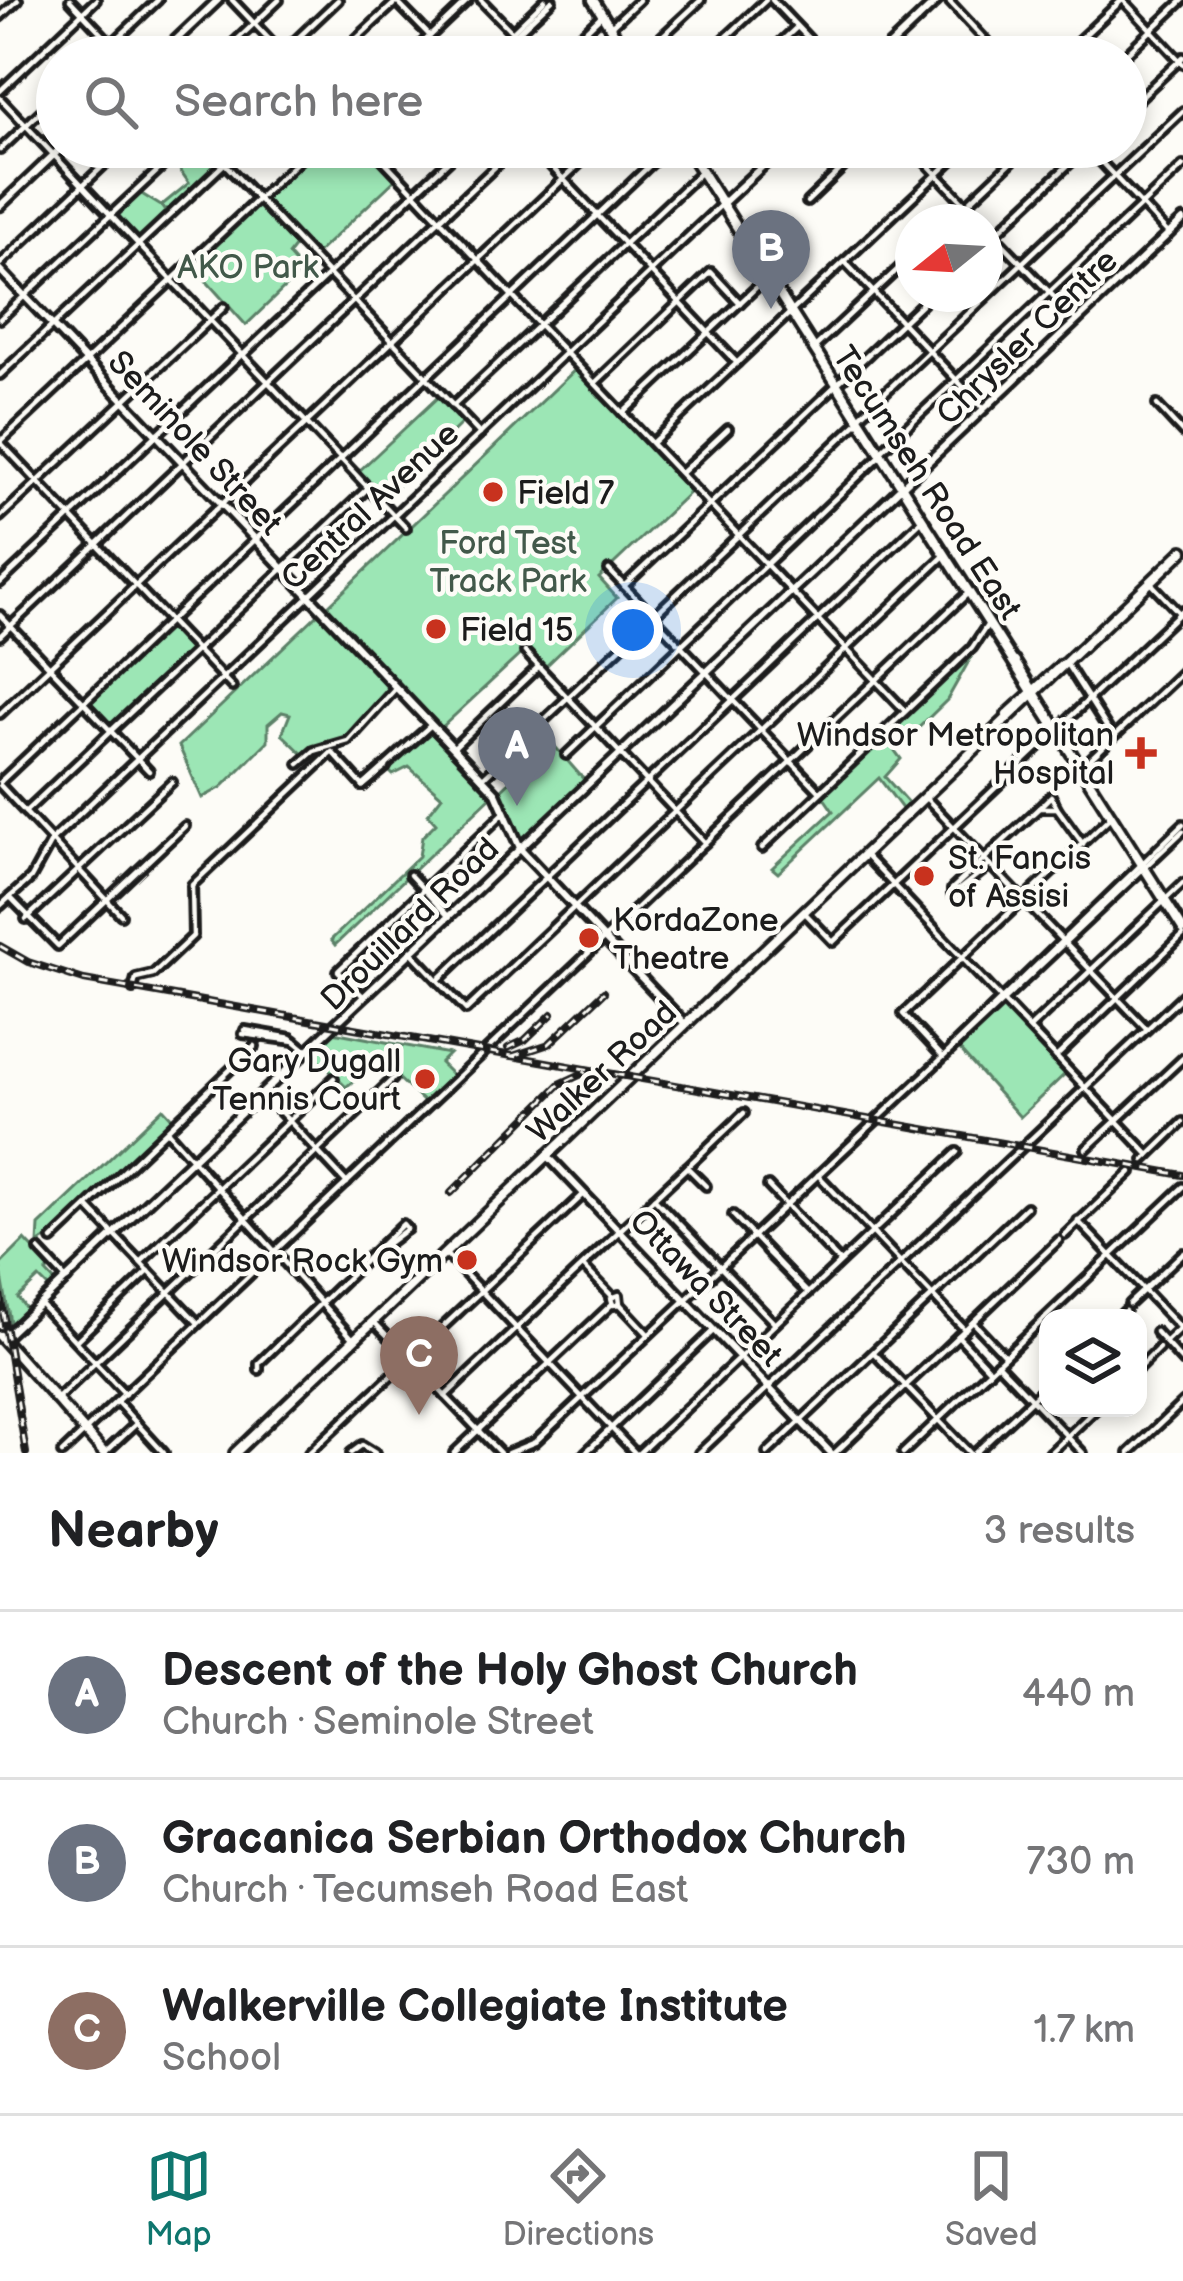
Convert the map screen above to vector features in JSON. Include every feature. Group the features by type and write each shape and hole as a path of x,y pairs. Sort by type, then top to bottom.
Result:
{"main road":[{"path":"593,0 616,36"},
{"name":"Tecumseh Road East","path":"700,168 1183,932"},
{"name":"Walker Road","path":"237,1452 1183,550"},
{"name":"Tecumseh Road East","path":"1014,661 1028,676 1034,692"},
{"path":"1021,708 1044,708 1047,681 1028,676"},
{"name":"Walker Road","path":"1000,724 1034,692"},
{"path":"1,1339 105,1453"}],"street":[{"path":"0,17 18,0"},
{"path":"70,0 103,36"},
{"path":"59,36 97,0"},
{"path":"120,36 158,0"},
{"path":"180,36 218,0"},
{"path":"232,0 265,36"},
{"path":"241,36 279,0"},
{"path":"302,36 338,0"},
{"path":"359,36 396,0 430,36 468,0"},
{"path":"481,0 513,34 549,0"},
{"path":"610,27 639,0"},
{"path":"662,36 701,0"},
{"path":"730,36 770,0 806,36"},
{"path":"900,36 938,0"},
{"path":"948,0 981,36"},
{"path":"1083,36 1122,0 1182,60 1147,92"},
{"path":"1145,36 1183,0"},
{"path":"579,36 602,14"},
{"path":"788,36 798,27"},
{"path":"36,59 0,94 36,136"},
{"path":"1147,145 1183,111"},
{"path":"0,150 36,116"},
{"path":"566,755 1183,166"},
{"path":"0,206 40,168"},
{"path":"66,168 406,528"},
{"path":"0,267 101,168"},
{"path":"0,319 160,168"},
{"path":"0,375 220,168"},
{"path":"228,168 480,434"},
{"path":"232,687 0,442 291,168"},
{"path":"391,168 905,711"},
{"path":"0,583 441,168"},
{"path":"0,636 493,168"},
{"path":"553,168 737,363"},
{"path":"0,714 575,168"},
{"path":"122,915 0,783 647,168"},
{"name":"Central Avenue","path":"0,906 31,878 52,840 761,168"},
{"path":"806,202 842,168"},
{"path":"931,168 965,204"},
{"path":"652,443 943,168"},
{"path":"967,204 1005,168"},
{"path":"1003,227 1065,168"},
{"path":"1107,168 1169,234"},
{"path":"482,779 1122,168"},
{"path":"453,406 702,171"},
{"name":"Chrysler Centre","path":"902,487 1183,220"},
{"path":"1003,243 1077,321"},
{"path":"623,413 794,252"},
{"path":"845,262 985,409"},
{"name":"Seminole Street","path":"0,267 482,779 505,812 521,850 686,1024"},
{"path":"595,383 711,272 740,303"},
{"path":"814,347 895,272"},
{"path":"0,518 224,307"},
{"path":"624,586 913,312"},
{"path":"1157,405 1183,433"},
{"path":"681,473 728,429"},
{"name":"Drouillard Road","path":"1,1339 46,1304 902,487"},
{"path":"26,812 368,488"},
{"path":"438,980 922,520"},
{"path":"412,953 466,1010 945,555"},
{"path":"609,570 820,792"},
{"path":"804,912 833,942 1182,614 1150,582"},
{"path":"62,1453 969,592"},
{"path":"0,615 149,771"},
{"path":"762,848 973,647 989,622"},
{"path":"525,652 705,842"},
{"path":"1065,664 1113,737"},
{"path":"453,748 538,667"},
{"path":"1081,768 1182,675"},
{"path":"299,764 314,751 348,741 396,688"},
{"path":"133,989 136,978 153,974 193,936 192,885 332,752 363,786 431,725"},
{"path":"26,919 172,782"},
{"path":"925,796 1147,1029"},
{"path":"990,865 952,895 1051,796 1083,844"},
{"path":"1039,808 1057,808"},
{"path":"364,998 338,971 505,812"},
{"path":"942,1056 903,1014 1111,817"},
{"path":"10,897 26,919 58,946 185,826"},
{"path":"373,1321 504,1453 535,1442 1183,827"},
{"path":"864,854 1146,1157 1183,1122"},
{"path":"410,875 449,917"},
{"path":"1029,1029 1183,883"},
{"path":"1056,1057 1183,932"},
{"path":"699,1453 1183,994"},
{"path":"670,1039 676,1027 671,1010"},
{"path":"244,1032 295,1041 308,1052"},
{"path":"52,1240 255,1046"},
{"path":"1087,1149 1183,1058"},
{"path":"141,1262 334,1078"},
{"path":"58,1398 393,1079"},
{"path":"264,1094 347,1183"},
{"path":"445,1396 744,1113"},
{"path":"168,1132 354,1340"},
{"path":"560,1143 560,1169"},
{"path":"445,1253 637,1453 957,1152"},
{"name":"Ottawa Street","path":"547,1155 833,1453"},
{"path":"687,1167 706,1186"},
{"path":"833,1453 1131,1172"},
{"path":"818,1175 964,1330"},
{"path":"767,1186 840,1262"},
{"path":"903,1453 1183,1186"},
{"path":"309,1453 584,1194"},
{"path":"654,1198 775,1324"},
{"path":"88,1207 198,1323"},
{"path":"767,1453 1026,1207"},
{"path":"733,1215 808,1293"},
{"path":"1078,1221 1181,1327 1147,1360"},
{"path":"259,1370 259,1363 403,1224 407,1228 382,1252 374,1253"},
{"path":"38,1250 67,1280"},
{"path":"1125,1309 1183,1253"},
{"path":"583,1265 648,1334"},
{"path":"76,1341 149,1271"},
{"path":"454,1453 614,1302"},
{"path":"19,1319 46,1304 125,1394"},
{"path":"973,1322 1005,1356"},
{"path":"585,1453 714,1330"},
{"path":"1156,1332 1162,1345 1183,1362"},
{"path":"958,1336 990,1370"},
{"path":"873,1352 972,1453 1039,1392"},
{"path":"997,1363 1083,1453"},
{"path":"117,1402 164,1453"},
{"path":"1129,1453 1183,1402"},
{"path":"1050,1453 1087,1417"},
{"path":"105,1453 136,1423"},
{"path":"351,1453 362,1445 375,1453"}],"green space":[{"path":"179,168 215,168 168,211 161,206 189,183"},
{"name":"AKO Park","path":"294,168 389,168 398,177 314,256 262,198"},
{"path":"140,193 166,213 139,239 117,216"},
{"name":"AKO Park","path":"255,202 295,246 288,255 302,271 246,325 191,264"},
{"name":"Ford Test Track Park","path":"578,367 693,489 599,578 617,598 544,668 525,650 440,729 326,608"},
{"path":"438,397 463,422 383,499 359,471"},
{"path":"318,614 390,689 351,735 305,756 282,734 290,714 282,712 268,724 268,741 222,787 202,798 179,746"},
{"path":"170,626 192,649 111,726 88,703"},
{"path":"978,645 947,700 895,751 901,759 885,777 909,804 903,810 879,778 778,873 772,868 833,811 822,795"},
{"path":"429,731 492,796 335,945 331,940 419,856 422,837 436,823 428,814 442,796 409,767 393,775 388,770"},
{"path":"551,742 586,782 522,843 499,792"},
{"path":"1002,1006 1066,1073 1020,1117 958,1048"},
{"path":"333,1032 449,1054 440,1063 452,1075 425,1103 379,1060 346,1087 312,1053"},
{"path":"163,1108 175,1121 58,1231 38,1244 39,1226"},
{"path":"25,1240 51,1267 46,1272 58,1285 52,1291 39,1278 18,1298 31,1315 11,1328 0,1265"}],"railway":[{"path":"0,946 28,962 84,980 1183,1175"},
{"path":"513,1056 549,1044 604,992"},
{"path":"508,1048 525,1040 552,1014"},
{"path":"451,1193 560,1084 586,1072"},
{"path":"0,1294 26,1453"}],"place":[{"name":"Gracanica Serbian Orthodox Church","path":"771,309"},
{"name":"Field 7","path":"493,492"},
{"name":"Field 15","path":"436,629"},
{"name":"Windsor Metropolitan Hospital","path":"1141,753"},
{"name":"Descent of the Holy Ghost Church","path":"517,806"},
{"name":"St. Fancis of Assisi","path":"924,876"},
{"name":"KordaZone Theatre","path":"589,938"},
{"name":"Gary Dugall Tennis Court","path":"425,1079"},
{"name":"Windsor Rock Gym","path":"467,1260"},
{"name":"Walkerville Collegiate Institute","path":"419,1415"}]}
